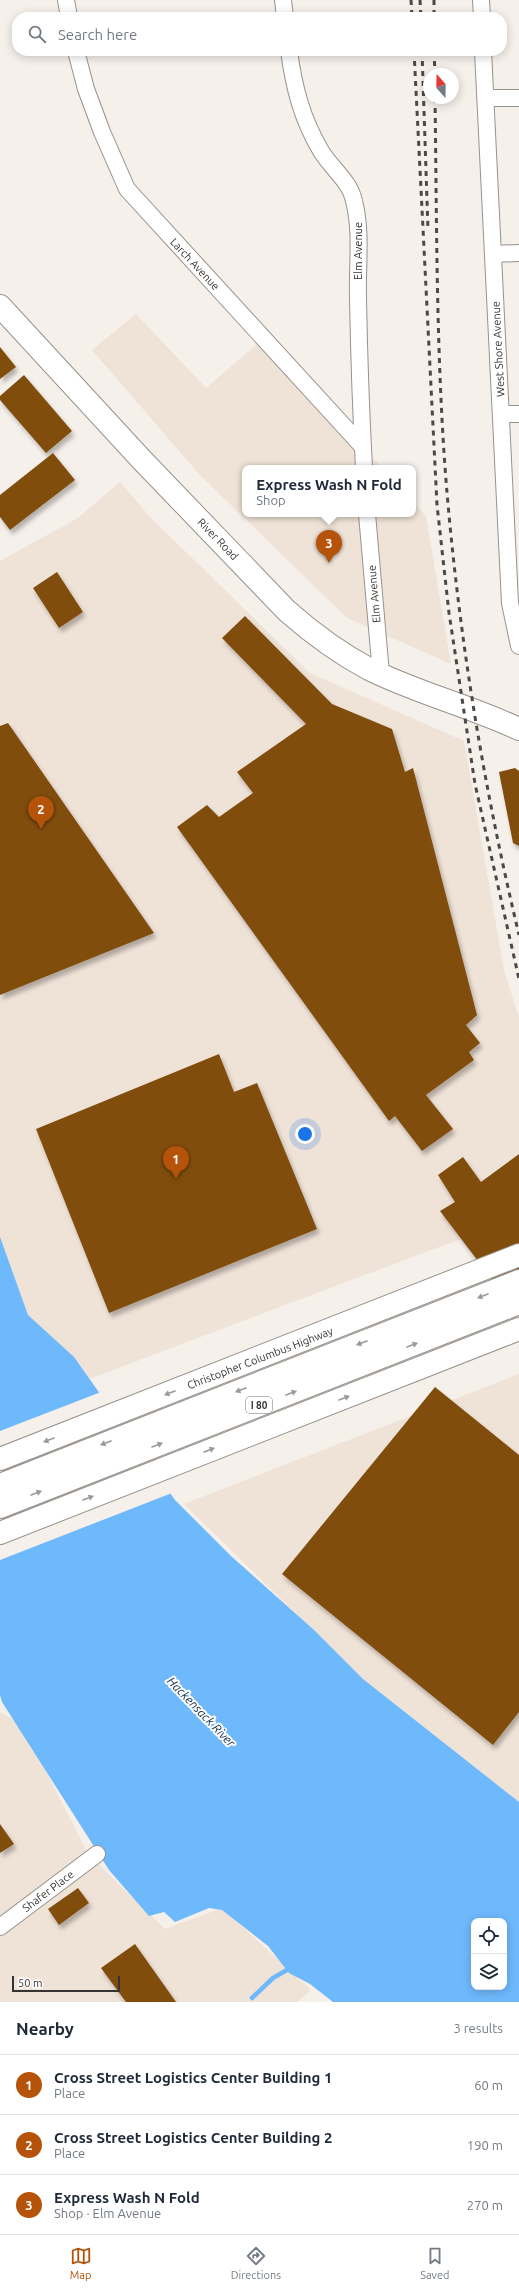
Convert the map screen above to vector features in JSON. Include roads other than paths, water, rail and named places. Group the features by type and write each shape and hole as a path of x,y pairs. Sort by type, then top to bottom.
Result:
{"main road":[{"name":"River Road","path":"0,306 141,459 287,611 338,651 381,674 519,728"},
{"path":"428,1291 519,1245"},
{"name":"Christopher Columbus Highway","path":"0,1459 519,1256"},
{"name":"Christopher Columbus Highway","path":"0,1485 519,1281"},
{"name":"I 80","path":"0,1507 519,1303"},
{"name":"I 80","path":"0,1532 519,1330"},
{"path":"447,1357 519,1342"}],"street":[{"path":"66,0 68,12"},
{"path":"283,0 284,12"},
{"path":"481,0 482,12"},
{"name":"Larch Avenue","path":"78,56 97,118 127,189 363,447"},
{"name":"Elm Avenue","path":"290,56 294,82 308,126 322,153 347,184 354,199 357,215 358,298 364,465"},
{"name":"West Shore Avenue","path":"483,56 501,414 514,571 510,603 519,646"},
{"path":"486,98 519,98"},
{"path":"493,254 519,254"},
{"path":"501,414 519,414"},
{"name":"Elm Avenue","path":"367,517 381,674"},
{"name":"Shafer Place","path":"0,1927 97,1854"}],"water":[{"name":"Hackensack River","path":"0,1237 28,1315 74,1357 175,1500 231,1556 314,1630 363,1679 519,1802 519,2002 333,2002 310,1984 289,1973 268,1946 222,1910 209,1908 175,1922 164,1912 149,1916 109,1870 2,1702 0,1695"}],"waterway":[{"path":"252,1998 273,1978 292,1967"}],"railway":[{"path":"411,0 412,12"},
{"path":"420,0 421,12"},
{"path":"434,0 434,12"},
{"path":"414,56 437,505 449,613 475,784 519,979"},
{"path":"422,56 428,230"},
{"path":"434,56 435,68"},
{"path":"435,104 441,403 453,558 467,667 485,774 495,828 519,935"}],"place":[{"name":"Express Wash N Fold","path":"329,563"},
{"name":"Cross Street Logistics Center Building 2","path":"41,829"},
{"name":"Cross Street Logistics Center Building 1","path":"176,1179"}]}
